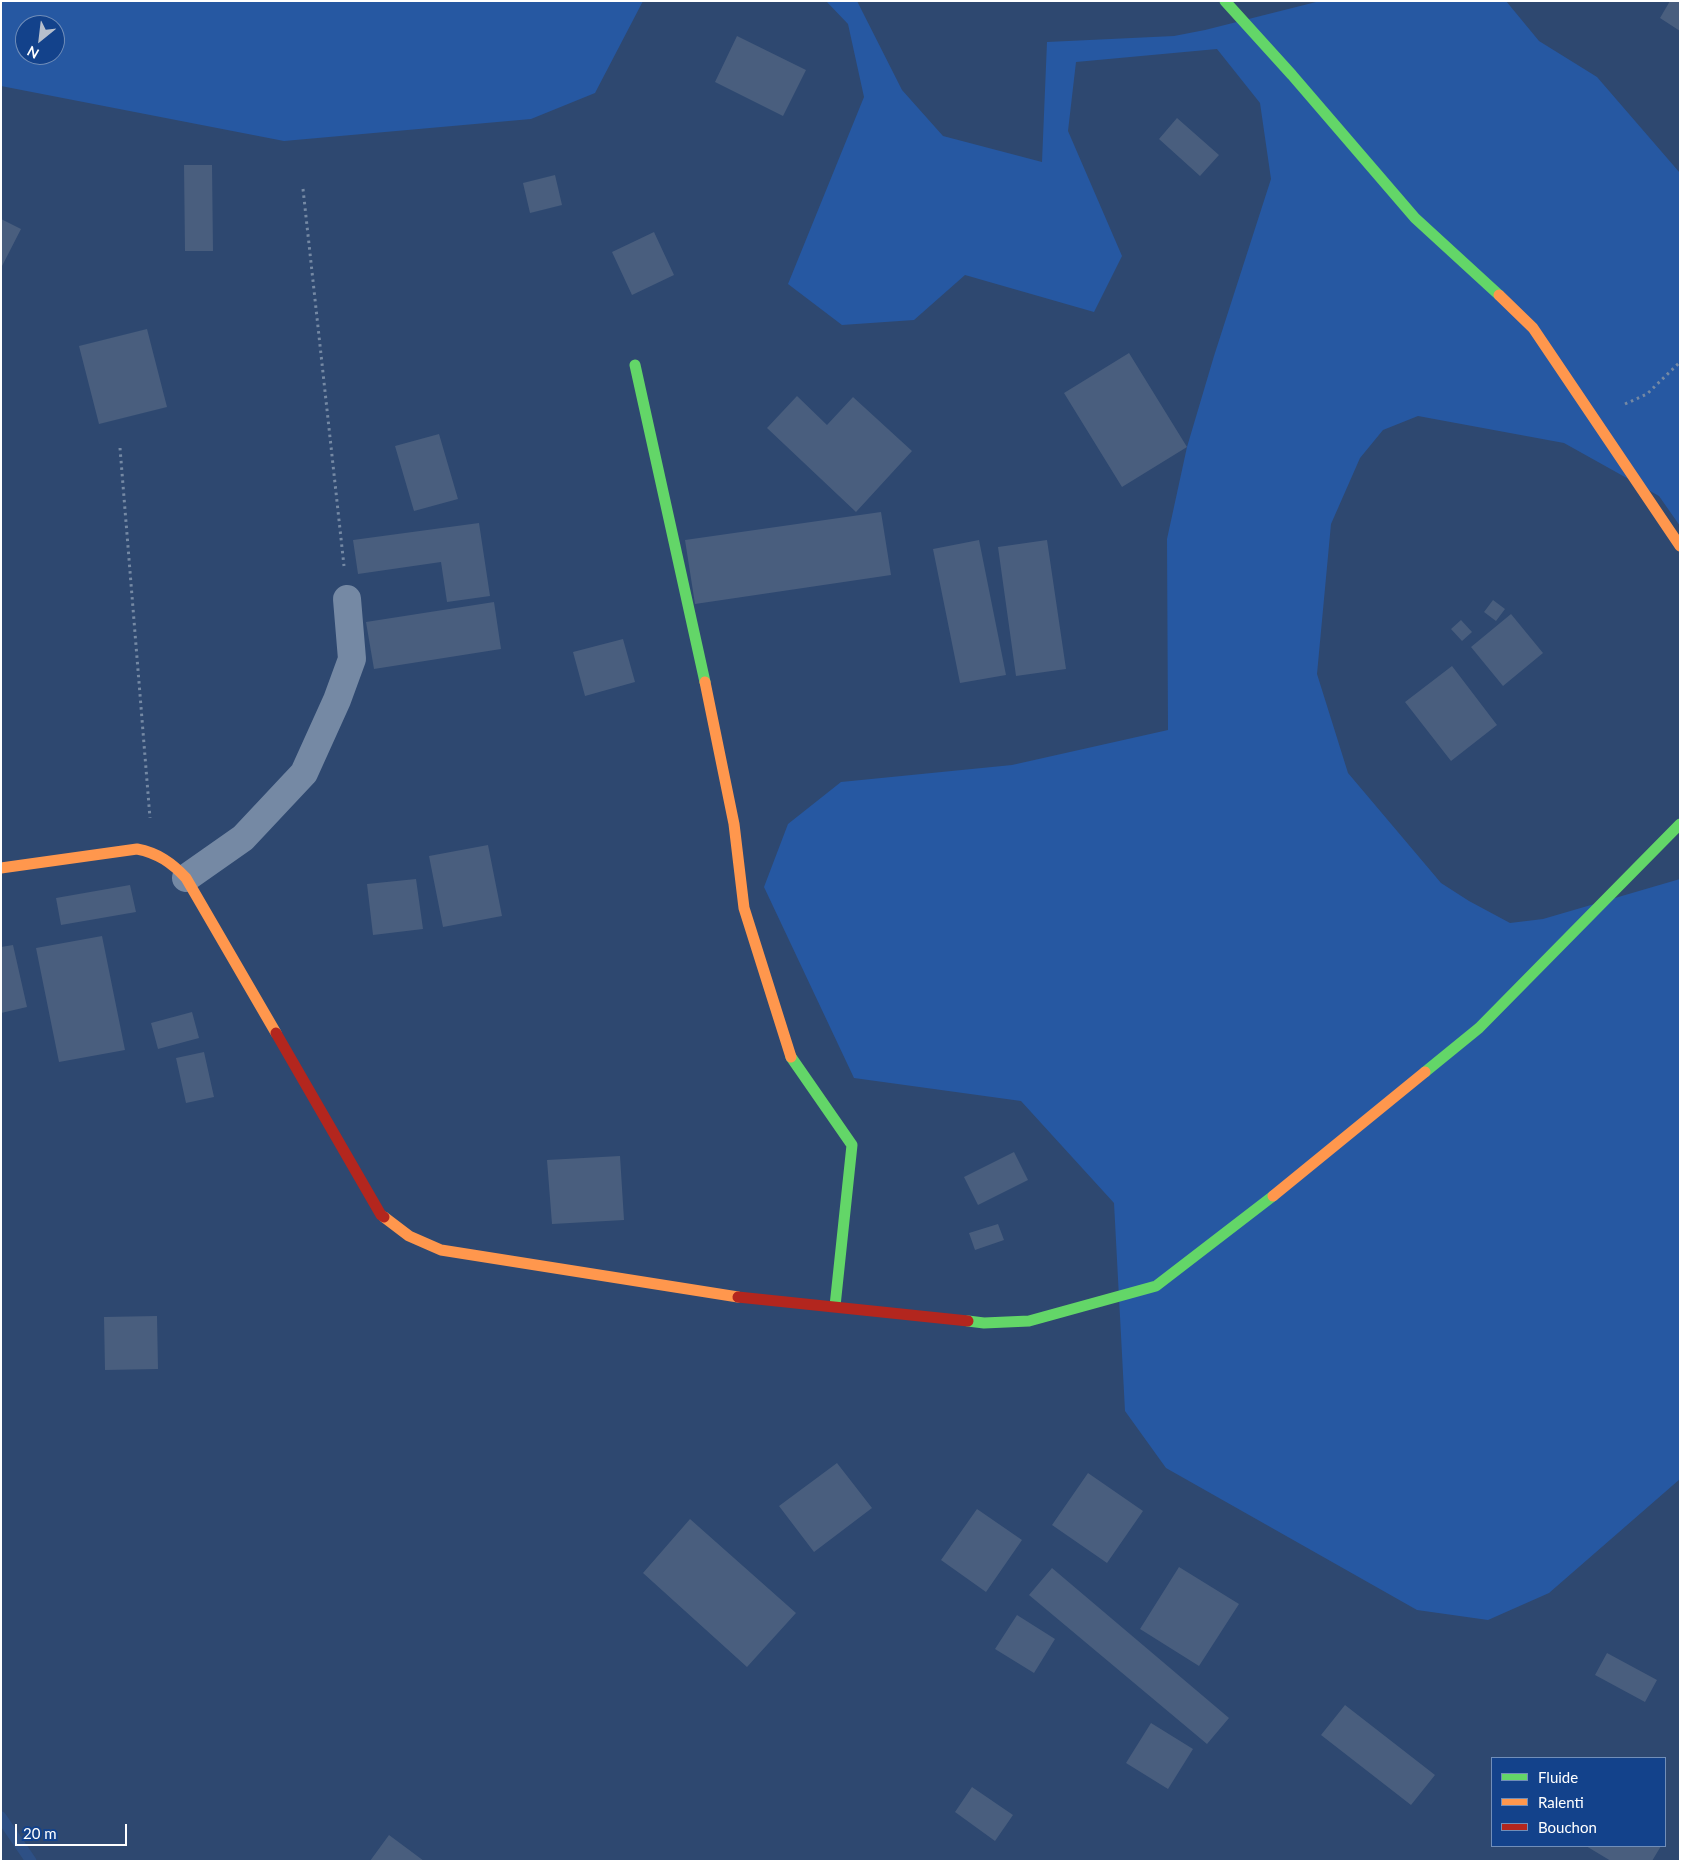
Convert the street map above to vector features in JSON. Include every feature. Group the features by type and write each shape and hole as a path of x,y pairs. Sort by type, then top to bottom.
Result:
{"street":[{"path":"1225,1 1292,75 1415,218 1476,272 1533,328 1680,546"},
{"path":"635,365 715,726 734,824 744,908 791,1056 852,1145 835,1306"},
{"path":"186,878 243,838 304,773 337,700 352,659 347,599"},
{"path":"1,868 137,849 152,851 172,863 186,878 382,1214 409,1236 441,1250 719,1295 984,1322 1030,1322 1156,1286 1299,1177 1478,1028 1680,824"}],"path":[{"path":"303,189 347,599"},
{"path":"1595,418 1647,394 1680,362"},
{"path":"120,448 152,851"}],"shaded area":[{"path":"1,1 643,1 595,93 531,119 284,141 1,86"},
{"path":"826,1 857,1 902,90 943,136 1042,162 1047,42 1174,36 1320,1 1506,1 1539,41 1597,77 1680,173 1680,526 1659,496 1564,443 1418,416 1383,430 1360,458 1331,524 1317,674 1348,773 1441,883 1469,901 1510,923 1543,919 1680,879 1680,1479 1549,1593 1488,1620 1417,1610 1166,1468 1125,1411 1114,1203 1021,1101 854,1078 764,887 788,824 841,782 1012,765 1168,730 1167,539 1187,447 1271,179 1260,103 1217,49 1076,62 1068,131 1122,256 1094,312 965,275 914,320 842,325 788,284 864,97 848,24"}],"building":[{"path":"1670,1 1680,1 1680,31 1660,18"},
{"path":"737,36 806,70 783,116 715,82"},
{"path":"1177,118 1219,155 1200,176 1159,139"},
{"path":"184,165 212,165 213,251 185,251"},
{"path":"555,175 562,205 530,213 523,183"},
{"path":"1,219 21,229 1,268"},
{"path":"654,232 674,275 632,295 612,252"},
{"path":"147,329 167,407 99,424 79,346"},
{"path":"1129,353 1187,447 1122,487 1064,393"},
{"path":"797,396 827,425 853,397 912,451 856,512 767,428"},
{"path":"439,434 458,499 414,511 395,446"},
{"path":"881,512 891,575 695,604 685,540"},
{"path":"479,523 490,596 447,602 441,562 358,574 353,540"},
{"path":"979,540 1006,675 960,683 933,549"},
{"path":"1047,540 1066,669 1016,676 998,547"},
{"path":"1493,600 1505,609 1496,621 1484,612"},
{"path":"494,602 501,649 374,669 366,622"},
{"path":"1511,614 1543,653 1503,686 1471,647"},
{"path":"1461,620 1472,632 1462,641 1451,629"},
{"path":"623,639 635,682 585,696 573,652"},
{"path":"1452,666 1497,725 1451,761 1405,702"},
{"path":"488,845 502,916 443,927 429,856"},
{"path":"416,879 423,929 373,935 367,884"},
{"path":"130,885 136,912 61,925 56,898"},
{"path":"102,936 125,1050 59,1062 36,948"},
{"path":"13,945 27,1007 1,1013 1,947"},
{"path":"192,1012 199,1038 158,1049 151,1023"},
{"path":"204,1052 214,1097 186,1103 176,1058"},
{"path":"1014,1152 1028,1180 978,1205 964,1177"},
{"path":"620,1156 624,1220 552,1224 547,1160"},
{"path":"998,1224 1004,1240 975,1250 969,1233"},
{"path":"157,1316 158,1369 105,1370 104,1317"},
{"path":"837,1463 872,1508 814,1552 779,1506"},
{"path":"1088,1473 1143,1511 1107,1563 1052,1525"},
{"path":"977,1509 1022,1540 986,1592 941,1560"},
{"path":"690,1519 796,1613 747,1667 643,1573"},
{"path":"1179,1567 1239,1604 1199,1666 1140,1629"},
{"path":"1052,1568 1229,1718 1207,1744 1029,1595"},
{"path":"1017,1615 1055,1639 1034,1673 995,1649"},
{"path":"1607,1653 1657,1680 1645,1702 1595,1675"},
{"path":"1345,1705 1435,1775 1411,1805 1321,1735"},
{"path":"1151,1723 1193,1749 1168,1789 1126,1763"},
{"path":"972,1787 1013,1815 995,1841 955,1812"},
{"path":"389,1835 424,1861 370,1861"},
{"path":"1588,1847 1660,1847 1652,1861 1611,1861"}],"waterway":[{"path":"1,1817 31,1861"}],"traffic: fast":[{"path":"1225,1 1292,75 1415,218 1499,295"},
{"path":"635,365 705,682"},
{"path":"1425,1072 1479,1028 1680,824"},
{"path":"791,1057 852,1145 835,1306"},
{"path":"968,1321 984,1323 1029,1321 1156,1286 1273,1196"}],"traffic: slow":[{"path":"1499,295 1533,328 1680,546"},
{"path":"705,682 734,824 744,908 791,1057"},
{"path":"1,868 137,849 164,859 186,878 276,1033"},
{"path":"1273,1196 1425,1072"},
{"path":"384,1217 409,1236 441,1250 738,1297"}],"traffic: jam":[{"path":"276,1033 381,1215 384,1217"},
{"path":"738,1297 968,1321"}]}
